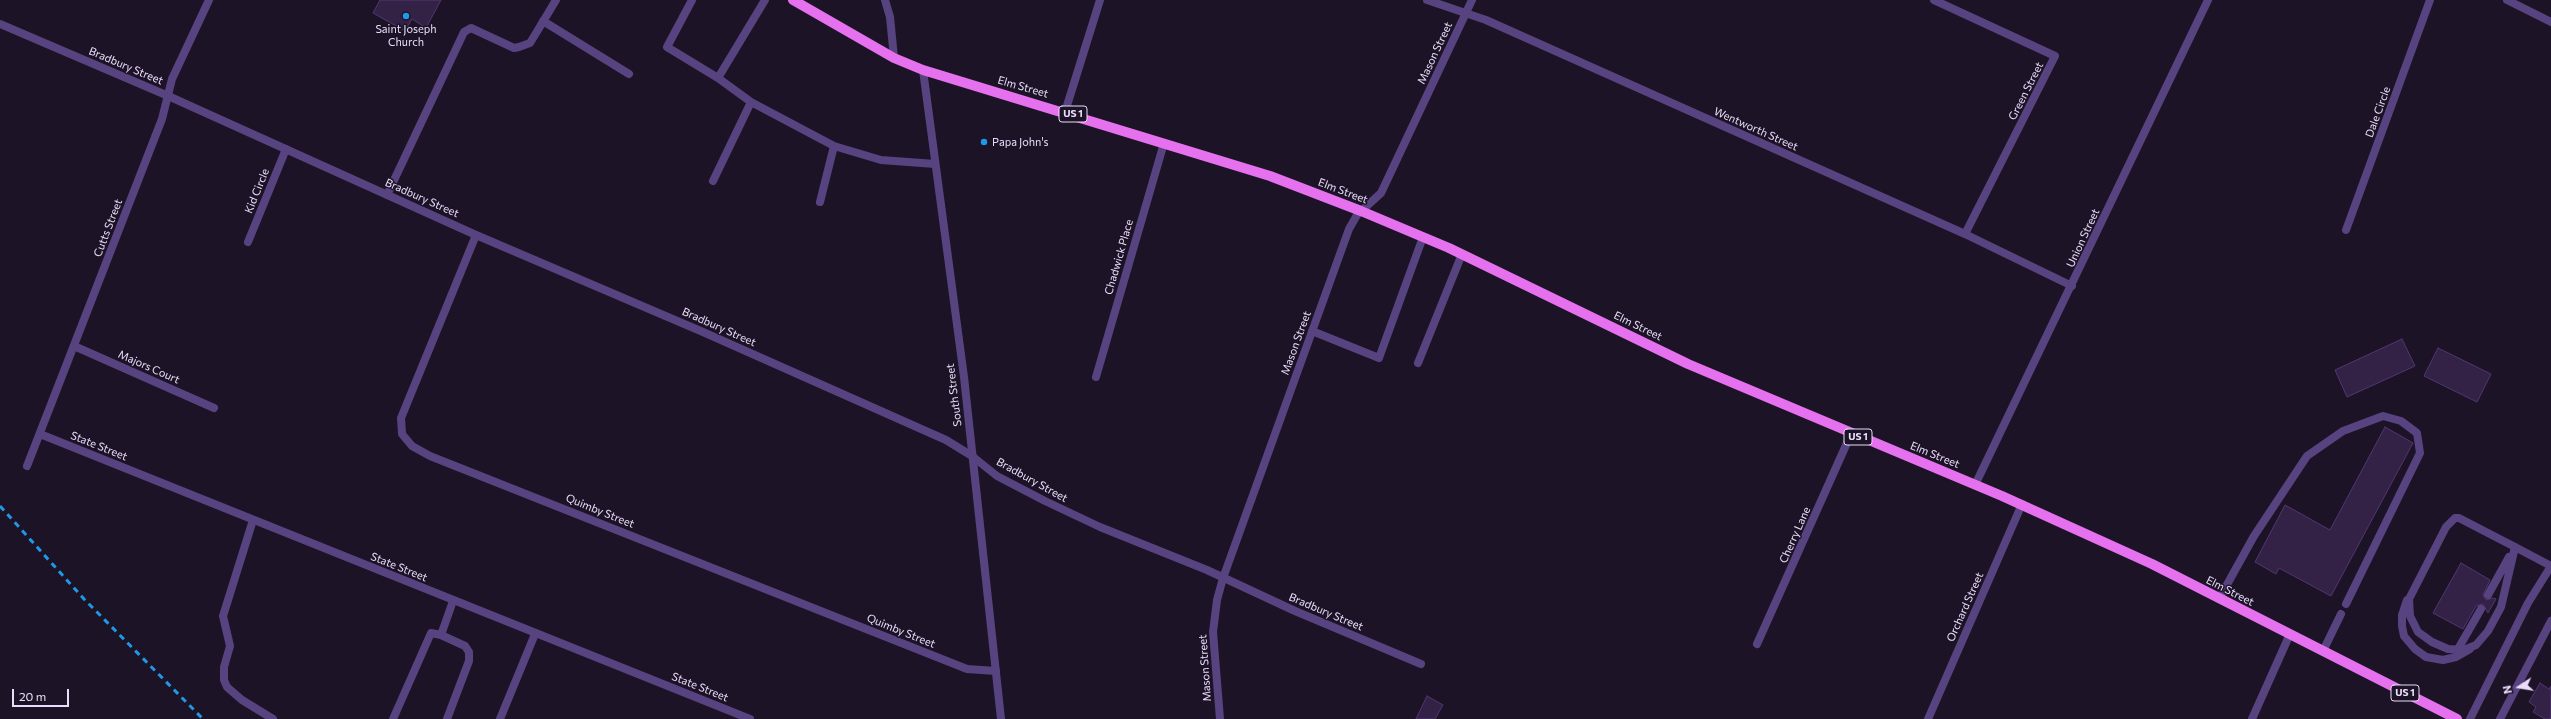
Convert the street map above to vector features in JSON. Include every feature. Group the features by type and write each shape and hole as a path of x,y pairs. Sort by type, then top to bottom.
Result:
{"main road":[{"name":"Elm Street","path":"793,0 894,58 923,70 1065,112 1270,176 1361,210 1462,254 1688,364 1851,434 2022,504 2152,564 2457,719"}],"street":[{"name":"Cutts Street","path":"27,466 162,119 166,95 194,29 209,0"},
{"path":"387,195 464,32 471,28 514,48 519,47 530,43 556,0"},
{"path":"692,0 667,47 718,78 751,102 834,146 881,160 935,164"},
{"path":"718,78 765,0"},
{"path":"885,0 890,17 894,58"},
{"path":"1065,112 1100,0"},
{"name":"Wentworth Street","path":"1428,0 1466,12 1965,234 2072,286"},
{"name":"Mason Street","path":"1220,719 1213,638 1215,613 1224,578 1349,229 1361,210 1381,193 1472,0"},
{"name":"Green Street","path":"1934,0 2055,56 1965,234"},
{"name":"Union Street","path":"1975,484 2072,286 2208,0"},
{"name":"Dale Circle","path":"2346,230 2430,0"},
{"path":"2507,0 2551,22"},
{"path":"542,23 629,74"},
{"name":"Bradbury Street","path":"0,24 166,95 476,235 703,332 924,430 946,440 972,456 997,476 1107,530 1224,578 1295,611 1421,664"},
{"name":"South Street","path":"923,70 972,456 1001,719"},
{"path":"713,181 751,102"},
{"name":"Chadwick Place","path":"1096,377 1164,143"},
{"path":"820,202 834,146"},
{"name":"Kid Circle","path":"248,242 286,149"},
{"name":"Quimby Street","path":"476,235 401,418 402,434 412,446 430,456 967,669 996,671"},
{"path":"1312,331 1379,358 1423,237"},
{"path":"1418,363 1462,254"},
{"name":"Majors Court","path":"74,346 214,408"},
{"path":"2219,599 2254,536 2307,456 2343,431 2383,416 2401,421 2417,433 2420,453 2346,604"},
{"name":"State Street","path":"40,434 535,634 750,719"},
{"name":"Cherry Lane","path":"1757,644 1851,434"},
{"name":"Orchard Street","path":"1928,719 2022,504"},
{"path":"2470,719 2528,603 2551,566 2515,547 2461,519 2454,518 2446,527 2411,592 2402,615 2402,626 2409,644 2426,656 2443,660 2456,657 2464,649 2481,639 2496,617 2507,586 2510,564 2515,547"},
{"path":"253,520 222,616 230,646 224,667 224,680 227,687 242,700 274,719"},
{"path":"2510,564 2490,596 2515,547"},
{"path":"2411,592 2409,599 2410,616 2418,632 2440,646 2464,649"},
{"path":"441,635 453,601"},
{"path":"2464,649 2483,610"},
{"path":"2323,651 2341,614"},
{"path":"2500,719 2551,621"},
{"path":"393,719 426,641 431,633 441,635 465,646 469,652 469,661 447,719"},
{"path":"500,719 535,634"},
{"path":"2252,719 2290,634"}],"building":[{"name":"Saint Joseph Church","path":"380,0 441,0 426,28 412,19 405,31 373,13"},
{"path":"2402,339 2415,366 2347,397 2335,370"},
{"path":"2438,348 2491,374 2477,402 2424,376"},
{"path":"2385,427 2413,443 2331,596 2279,568 2276,574 2255,562 2285,505 2330,530"},
{"path":"2461,563 2490,580 2483,595 2486,600 2493,598 2496,599 2488,613 2483,604 2476,606 2463,629 2433,613"},
{"path":"2540,683 2549,689 2551,686 2551,719 2545,719 2533,712 2536,707 2529,702"},
{"path":"1427,696 1443,705 1435,719 1416,719"}],"railway":[{"path":"0,506 84,599 203,719"}],"place":[{"name":"Saint Joseph Church","path":"406,16"},
{"name":"Papa John's","path":"984,142"}]}
